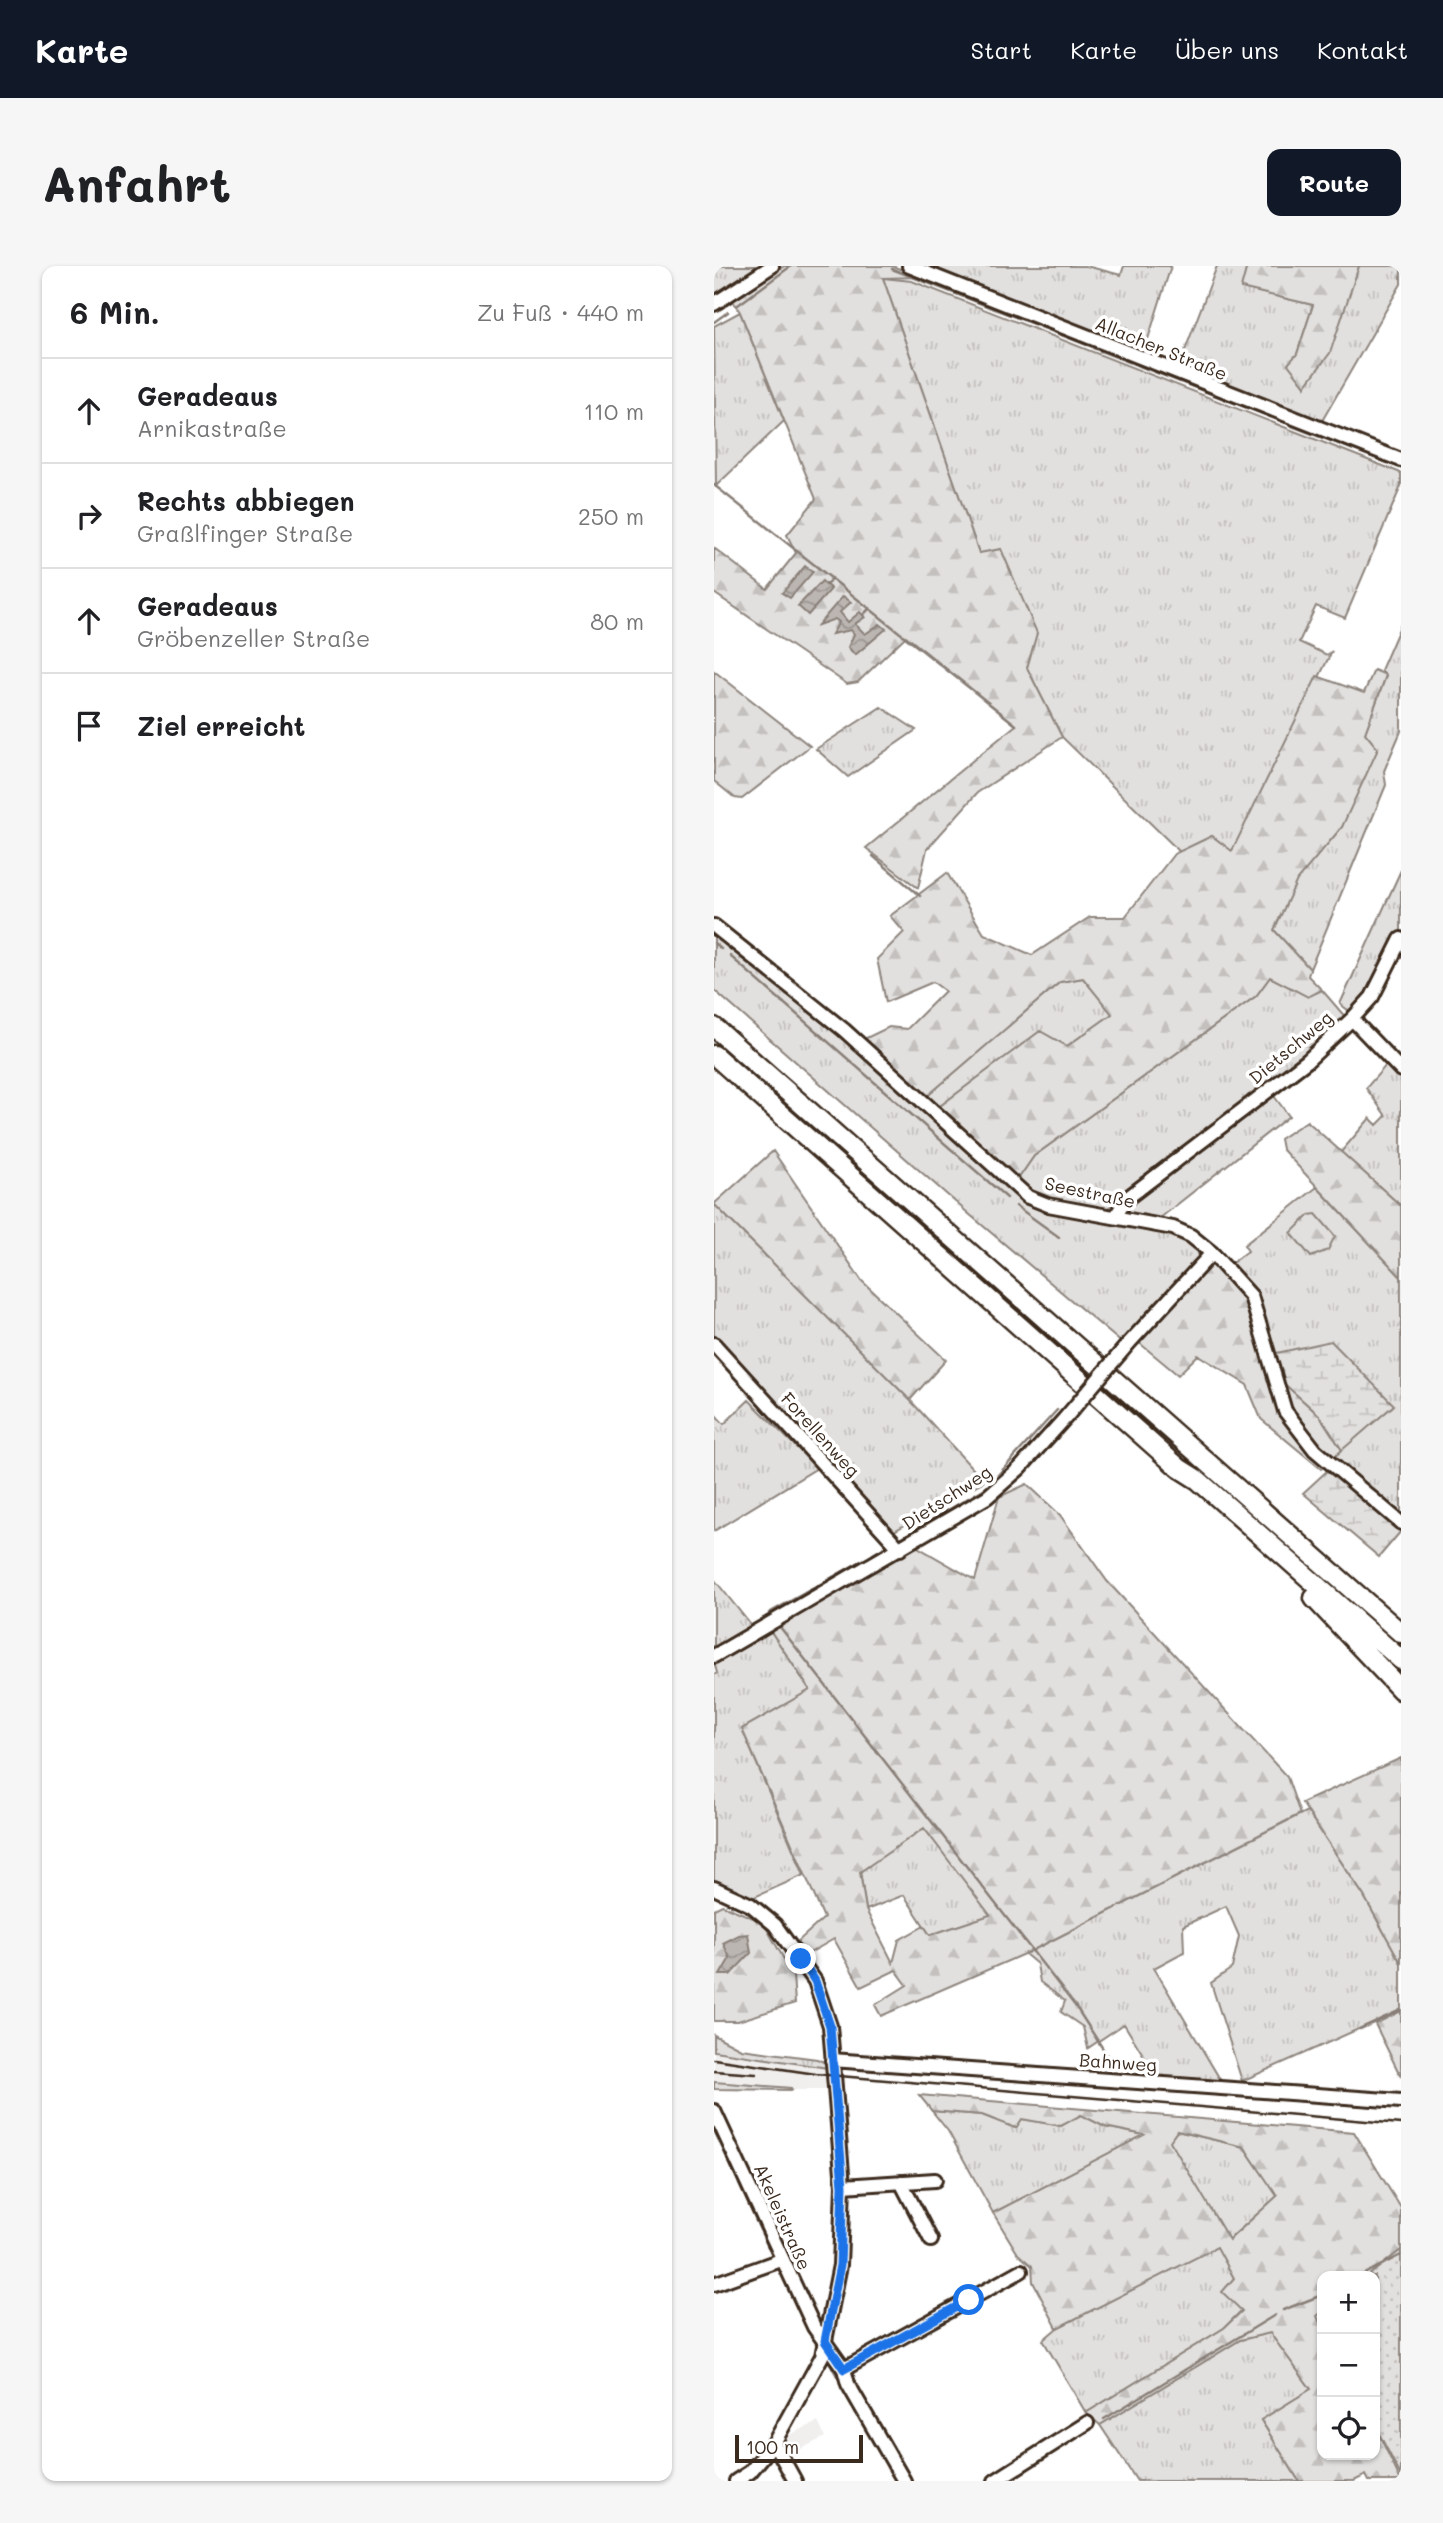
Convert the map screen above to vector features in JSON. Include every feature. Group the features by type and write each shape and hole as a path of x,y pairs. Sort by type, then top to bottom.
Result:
{"highway":[{"path":"714,1027 1401,1633"},
{"path":"714,1055 1179,1468 1198,1480 1401,1660"},
{"path":"1179,1468 1192,1487 1327,1610 1401,1690"}],"street":[{"path":"714,304 772,266"},
{"name":"Allacher Straße","path":"909,266 1401,460"},
{"name":"Seestraße","path":"714,926 844,1030 1028,1197 1048,1205 1173,1228 1191,1236 1212,1253 1251,1296 1285,1410 1315,1450 1401,1523"},
{"name":"Dietschweg","path":"1116,1216 1126,1199 1307,1061 1352,1019 1372,997 1401,939"},
{"path":"1352,1019 1401,1070"},
{"name":"Dietschweg","path":"714,1656 987,1497 1020,1468 1212,1253"},
{"name":"Forellenweg","path":"714,1344 900,1549"},
{"path":"714,1888 751,1905 775,1925 815,1981 830,2026 843,2186 840,2265 822,2356 803,2396 774,2443 750,2472 736,2481"},
{"name":"Bahnweg","path":"832,2060 1401,2101"},
{"name":"Akeleistraße","path":"714,2111 718,2132 814,2327 844,2369 848,2385 904,2481"},
{"path":"843,2186 935,2180"},
{"path":"901,2182 931,2240"},
{"path":"714,2284 782,2260"},
{"path":"844,2369 1021,2271"},
{"path":"995,2481 1087,2423"},
{"path":"774,2443 795,2481"}],"shaded area":[{"path":"714,2051 828,2068 831,2090 792,2090 714,2082"},
{"path":"818,2422 825,2437 789,2455 782,2438"}],"green space":[{"path":"714,266 766,266 714,300"},
{"path":"784,266 892,266 922,277 883,278 979,553 1001,549 1037,633 1027,668 1062,737 977,793 927,849 918,888 866,848 1016,725 906,636 858,682 847,684 714,593 714,548 767,589 796,553 787,535 816,499 740,312 733,301"},
{"path":"918,266 1086,266 1121,275 1124,266 1171,266 1143,355"},
{"path":"1217,266 1247,266 1242,288 1313,305 1297,354 1305,386 1359,266 1401,266 1401,284 1319,426 1178,369"},
{"path":"1247,266 1359,266 1330,353 1305,386 1288,364 1297,354 1313,305 1241,288"},
{"path":"883,278 912,281 1401,473 1401,486 1345,618 1316,606 1299,642 1327,655 1332,651 1232,852 1212,836 1180,852 1062,737 1027,668 979,553"},
{"path":"740,312 784,421 716,486 714,326"},
{"path":"1401,624 1401,731 1384,771 1386,785 1310,969 1274,930 1296,880 1342,827 1365,733 1386,676 1381,670"},
{"path":"1374,670 1386,675 1365,733 1378,749 1342,827 1297,880 1274,930 1310,969 1308,976 1322,990 1308,997 1270,977 1256,996 1034,1156 1016,1182 936,1109 1040,1031 1067,1046 1112,1014 1083,978 1060,982 925,1098 862,1040 889,1027 907,1029 945,991 933,982 886,1002 877,959 904,932 890,916 947,873 984,934 1032,955 1090,917 1125,917 1174,854 1212,836 1232,851 1317,676 1364,693"},
{"path":"714,671 810,746 742,799 735,798 714,781"},
{"path":"881,707 916,730 848,777 816,749"},
{"path":"1401,870 1401,933 1372,987 1353,1014 1340,1004"},
{"path":"714,931 832,1025 1028,1201 1188,1237 1198,1246 1198,1262 1146,1318 1132,1329 1123,1344 969,1214 714,990"},
{"path":"1270,977 1308,996 1322,990 1347,1019 1304,1058 1128,1195 1100,1213 1030,1196 1016,1182 1034,1156 1256,996"},
{"path":"1083,978 1113,1014 1067,1046 1040,1032 936,1109 925,1098 1060,982"},
{"path":"1387,1064 1401,1075 1401,1206 1341,1152 1370,1118 1377,1125 1386,1116 1366,1088"},
{"path":"1271,1092 1289,1116 1155,1222 1128,1218 1124,1208"},
{"path":"1307,1121 1401,1206 1401,1277 1282,1149 1280,1139"},
{"path":"773,1151 862,1281 946,1360 910,1400 714,1204"},
{"path":"1317,1187 1401,1277 1401,1517 1331,1458 1393,1406 1272,1354 1228,1266 1248,1251 1244,1245"},
{"path":"714,1204 910,1400 984,1481 894,1531 714,1341"},
{"path":"1316,1214 1335,1236 1328,1250 1311,1257 1291,1233 1309,1215"},
{"path":"1214,1264 1242,1290 1279,1379 1320,1416 1342,1450 1321,1469 1261,1419 1247,1385 1198,1355 1178,1375 1137,1341 1205,1268"},
{"path":"1331,1341 1394,1405 1342,1450 1320,1416 1279,1379 1272,1354"},
{"path":"749,1400 817,1468 714,1531 714,1413 724,1424"},
{"path":"1329,1469 1401,1531 1379,1557 1303,1493"},
{"path":"1027,1484 1060,1515 1107,1581 1287,1777 1300,1814 1033,1950 881,2016 875,2005 907,1985 896,1970 861,1987 834,1939 806,1955 796,1943 824,1918 742,1729 810,1690 770,1630 914,1545 975,1580 999,1497","holes":["924,1828 990,1915 930,1935 924,1926 899,1940 893,1963 866,1910 860,1872"]},
{"path":"714,1579 754,1629 714,1653"},
{"path":"770,1630 810,1690 742,1729 804,1875 750,1899 714,1894 714,1675 717,1673 714,1661"},
{"path":"1401,1758 1401,1963 1364,1896 1302,1803"},
{"path":"1307,1811 1364,1896 1401,1963 1401,2010 1242,2081 1211,1983 1232,1968 1239,1936 1226,1906 1183,1926 1184,1952 1154,1968 1221,2081 1157,2077 1124,2024 1088,2048 1083,2027 1061,2012 1065,2001 1040,1982 1037,1964 1025,1954"},
{"path":"924,1828 991,1915 930,1935 904,1895 866,1910 860,1871"},
{"path":"722,1905 763,1922 793,1975 795,2003 738,2021 714,2021 714,1909"},
{"path":"1401,2011 1401,2077 1375,2024"},
{"path":"714,2035 741,2049 817,2059 828,2064 828,2068 714,2051"},
{"path":"714,2082 791,2088 792,2090 714,2089"},
{"path":"919,2095 1354,2132 1401,2208 1401,2250 1374,2271 1317,2271 1317,2460 1380,2460 1380,2437 1401,2481 1369,2481 1366,2475 1354,2481 1299,2481 1261,2420 1311,2389 1270,2333 1240,2340 1100,2425 1086,2413 1224,2328 1242,2311 1222,2292 1234,2278 1217,2247 1057,2328 1033,2282 1032,2266 1018,2254 993,2213 1144,2135 1105,2127 1081,2115 1061,2126 1022,2119 1016,2128 982,2115 932,2111","holes":["1177,2131 1244,2147 1277,2196 1229,2240 1170,2141"]},
{"path":"932,2111 982,2115 1015,2128 1022,2119 1061,2126 1081,2114 1105,2127 1145,2135 993,2213 948,2131"},
{"path":"1177,2131 1244,2147 1278,2196 1228,2240 1169,2141"},
{"path":"1217,2246 1234,2278 1242,2310 1224,2328 1086,2413 1043,2340 1057,2328"},
{"path":"1401,2250 1401,2476 1380,2436 1380,2271 1374,2271"},
{"path":"1270,2333 1311,2389 1261,2420 1299,2481 1137,2481 1100,2425 1240,2340"}],"water":[{"path":"805,566 813,572 790,598 782,593"},
{"path":"822,581 831,589 808,615 798,606"},
{"path":"843,596 851,602 840,612 848,622 860,612 865,617 855,624 865,634 880,624 886,629 855,655 848,647 854,634 851,630 832,634 839,622 835,619 818,625"},
{"path":"748,1934 751,1953 730,1975 720,1975 730,1958 723,1943 739,1935"}],"waterway":[{"path":"738,305 791,266"},
{"path":"892,269 1087,345"},
{"path":"714,322 728,312"},
{"path":"1093,348 1286,423"},
{"path":"1292,426 1401,468"},
{"path":"714,485 1016,725"},
{"path":"826,585 832,578"},
{"path":"863,615 870,608"},
{"path":"873,856 920,896"},
{"path":"714,943 721,949"},
{"path":"730,956 1007,1198"},
{"path":"1016,1206 1059,1237"},
{"path":"901,1538 987,1487 1057,1410"},
{"path":"873,1554 888,1545"},
{"path":"771,1615 769,1613 861,1561"},
{"path":"780,1627 1076,2007 1114,2066"},
{"path":"1360,2029 1401,2010"},
{"path":"719,2138 734,2171"},
{"path":"739,2184 768,2247"},
{"path":"1370,2271 1401,2255"},
{"path":"778,2266 785,2278"},
{"path":"1283,2310 1317,2297"},
{"path":"1104,2419 1275,2315"},
{"path":"826,2356 843,2387"},
{"path":"850,2399 857,2413"},
{"path":"880,2453 887,2465"}],"railway":[{"path":"714,2059 816,2074 1401,2124"},
{"path":"714,2071 756,2074"}],"route":[{"path":"801,1959 815,1981 830,2026 834,2102 843,2186 840,2265 825,2341 844,2369 969,2300"}]}
